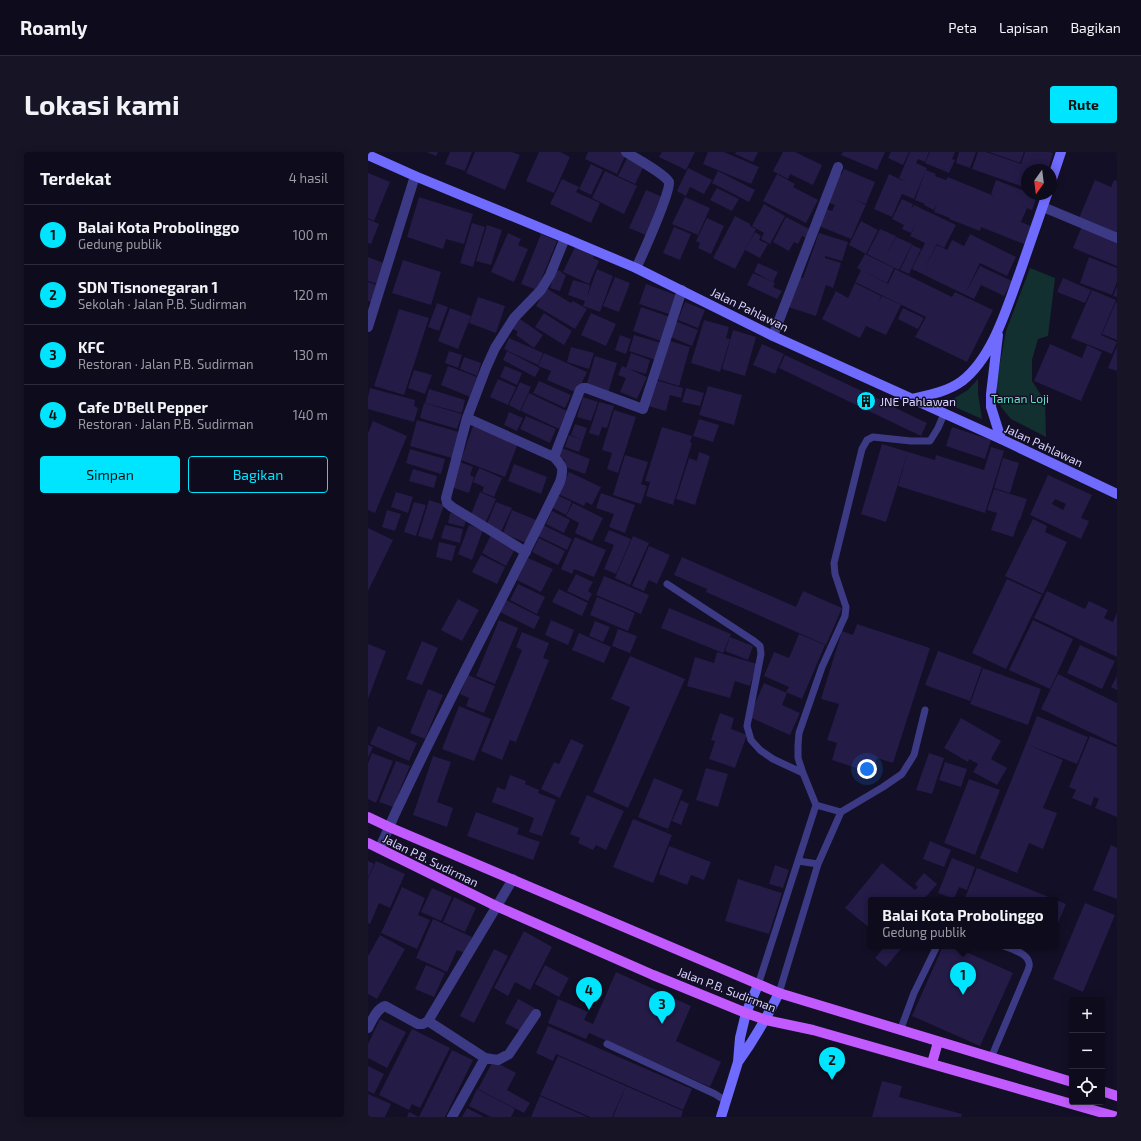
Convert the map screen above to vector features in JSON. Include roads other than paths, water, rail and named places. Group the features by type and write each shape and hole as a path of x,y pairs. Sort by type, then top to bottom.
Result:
{"main road":[{"path":"1057,164 1061,152"},
{"name":"Jalan Pahlawan","path":"368,155 636,268 773,336 1002,439 1117,494"},
{"path":"911,398 944,391 962,381 972,372 980,361 999,329 1045,200"},
{"path":"999,329 991,394 991,406 1002,439"},
{"name":"Jalan P.B. Sudirman","path":"368,817 512,880 779,993 1069,1081"},
{"name":"Jalan P.B. Sudirman","path":"368,843 496,906 653,975 746,1013 766,1020 813,1030 932,1063 1117,1117"},
{"path":"721,1117 738,1062 740,1038 746,1013 758,985"},
{"path":"738,1062 766,1020 779,993"},
{"path":"932,1063 938,1042"},
{"path":"1105,1092 1117,1096"}],"street":[{"path":"626,152 658,172 669,182 670,185 664,204 636,268"},
{"path":"773,336 838,167"},
{"path":"368,328 415,176"},
{"path":"1043,207 1117,238"},
{"path":"526,552 452,507 446,498 467,418 495,348 514,318 541,290 550,275 565,238"},
{"path":"554,457 580,390 583,388 643,409 682,290"},
{"path":"380,848 401,800 526,552 560,482 563,472 562,468 554,457 467,418"},
{"path":"368,1028 379,1010 385,1006 418,1024 423,1024 428,1021 512,880"},
{"path":"428,1021 485,1058 498,1060 509,1054 536,1014"},
{"path":"452,1117 485,1058"}],"lane":[{"path":"758,985 816,805 798,758 799,732 822,667 845,616 846,607 835,574 834,563 862,449 867,440 873,437 911,441 930,441 944,414"},
{"path":"667,584 754,640 760,646 761,654 747,726 751,740 760,750 773,759 803,773"},
{"path":"779,993 818,864 840,812 902,774 914,755 925,710"},
{"path":"816,805 840,812"},
{"path":"798,861 818,864"},
{"path":"900,1031 914,993 936,949"},
{"path":"991,1058 1028,970 1029,962 1027,957 1011,949"},
{"path":"607,1044 715,1094 726,1101"}],"place":[{"name":"JNE Pahlawan","path":"866,401"},
{"name":"Balai Kota Probolinggo","path":"963,995"},
{"name":"Cafe D'Bell Pepper","path":"589,1010"},
{"name":"KFC","path":"662,1024"},
{"name":"SDN Tisnonegaran 1","path":"832,1080"}],"park label":[{"name":"Taman Loji","path":"1020,398"}]}
